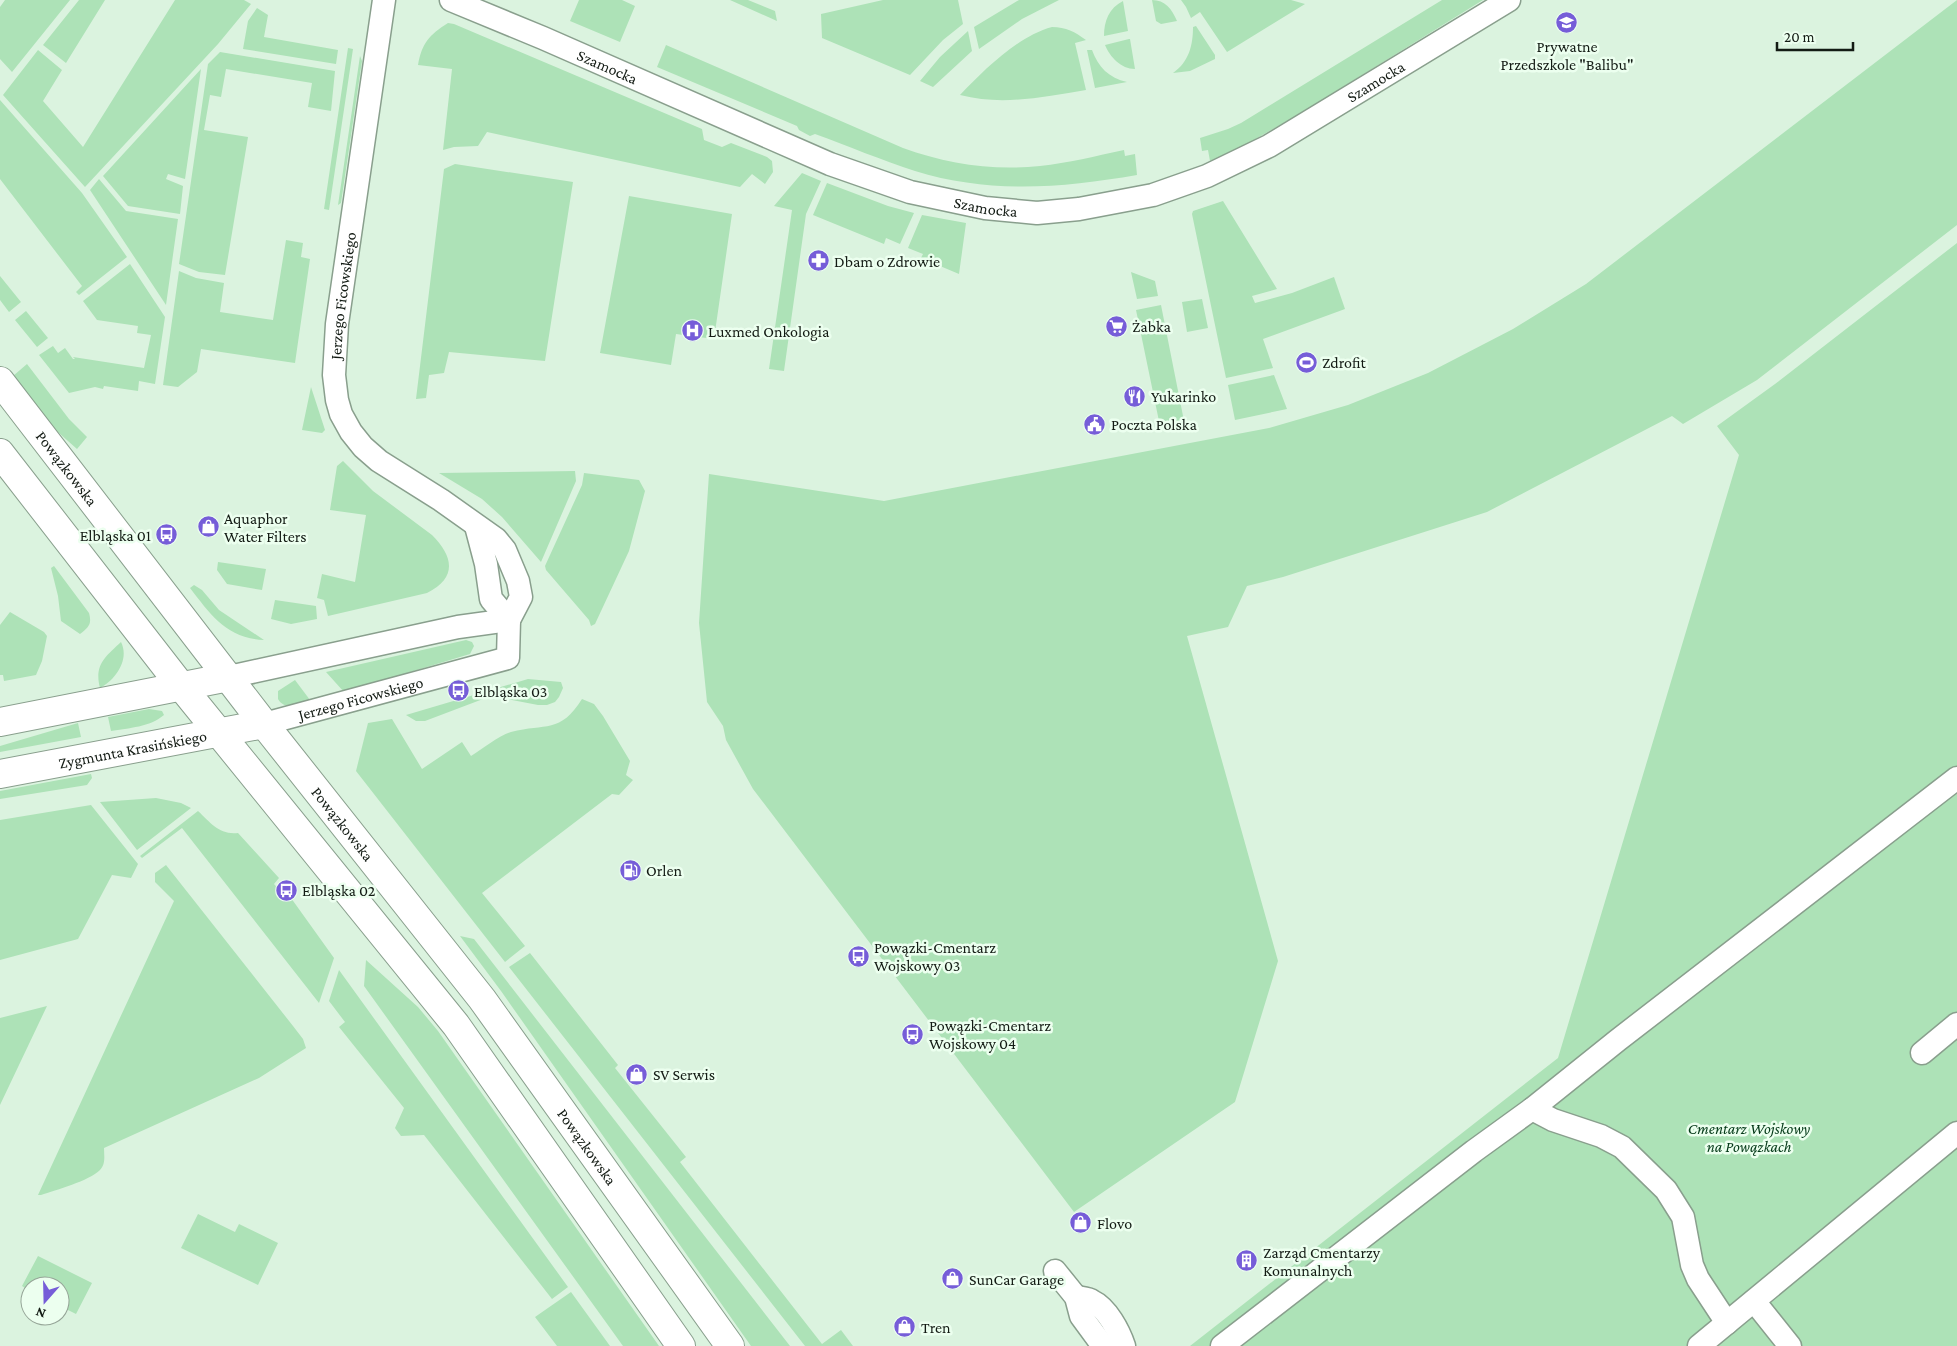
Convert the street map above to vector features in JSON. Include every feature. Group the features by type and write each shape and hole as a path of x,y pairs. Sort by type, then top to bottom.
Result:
{"main road":[{"name":"Powązkowska","path":"0,381 264,724 482,999 730,1346"},
{"path":"0,453 181,686 456,1025 681,1346"},
{"path":"0,722 229,677"},
{"name":"Zygmunta Krasińskiego","path":"0,774 264,724"}],"street":[{"name":"Jerzego Ficowskiego","path":"264,724 508,658 508,620 520,597 518,581 505,550 496,539 441,500 379,461 363,447 348,426 341,414 337,400 334,375 337,324 384,0"},
{"name":"Szamocka","path":"451,0 543,38 830,164 910,192 985,208 1037,213 1079,209 1153,195 1207,176 1269,146 1509,0"},
{"path":"476,526 486,564 491,599 508,620"},
{"path":"229,677 458,627 508,620"},
{"path":"1222,1346 1474,1151 1532,1109 1578,1071 1957,778"},
{"path":"1922,1053 1957,1024"},
{"path":"1532,1109 1553,1120 1601,1136 1622,1146 1666,1190 1683,1217 1692,1265 1698,1279 1727,1323"},
{"path":"1699,1346 1957,1133"},
{"path":"1055,1271 1076,1297 1081,1316 1103,1346"},
{"path":"1076,1297 1092,1300 1102,1308 1120,1335 1124,1346"},
{"path":"1754,1300 1790,1346"}],"green space":[{"path":"5,0 70,0 12,72 0,59 0,7"},
{"path":"79,0 105,0 66,63 43,45"},
{"path":"175,0 244,0 251,4 218,44 85,187 3,95 38,50 62,70 43,101 83,147"},
{"path":"579,0 622,0 635,6 620,42 570,21"},
{"path":"730,0 748,0 775,11 777,21"},
{"path":"883,0 958,0 963,24 943,40 910,75 822,38 821,14"},
{"path":"1019,0 1059,0 1022,19 979,49 974,27"},
{"path":"1152,0 1157,0 1168,6 1177,21 1161,24 1156,21"},
{"path":"1181,0 1291,0 1305,4 1227,52 1200,12 1191,18"},
{"path":"1442,0 1483,0 1301,113 1243,146 1210,161 1208,150 1202,151 1200,138 1241,123"},
{"path":"1957,0 1957,225 1757,380 1683,424 1672,416 1487,512 1283,577 1247,586 1228,627 1187,636 1278,961 1235,1102 1074,1212 753,789 726,740 723,726 707,702 699,623 709,474 884,501 1269,428 1348,405 1428,373 1513,329 1586,284"},
{"path":"1123,1 1128,31 1104,36 1108,16 1114,7"},
{"path":"257,8 268,15 264,37 338,50 336,64 243,49 248,21"},
{"path":"448,23 702,129 704,140 722,147 731,143 767,157 772,161 773,172 765,184 752,174 740,187 487,132 478,146 454,147 443,150 452,69 418,65 427,40"},
{"path":"1196,26 1215,55 1215,59 1190,71 1173,73 1183,64 1189,53 1193,27"},
{"path":"1052,27 1070,31 1086,40 1075,43 1086,90 1039,98 1007,100 992,100 960,95 1014,46 1039,31"},
{"path":"968,31 972,51 933,87 920,81 940,57"},
{"path":"1130,39 1135,69 1125,67 1117,62 1105,45"},
{"path":"666,45 920,154 970,165 1005,168 1061,163 1124,150 1125,156 1135,154 1137,175 1053,186 998,186 970,183 915,171 815,134 810,136 799,130 797,126 657,67"},
{"path":"348,48 353,49 329,210 324,209"},
{"path":"1087,50 1092,50 1097,62 1110,75 1127,82 1095,88"},
{"path":"220,52 335,71 331,111 308,107 312,83 226,69 221,97 210,95 204,130 248,137 225,275 199,272 179,264 208,64"},
{"path":"360,56 362,61 341,203 338,205"},
{"path":"201,69 185,179 168,174 166,179 183,186 180,214 128,206 103,176"},
{"path":"0,100 82,193 127,257 79,295 76,292 82,286 0,179"},
{"path":"455,164 573,182 545,361 449,352 444,373 429,375 426,398 416,399 444,169"},
{"path":"802,173 821,181 806,214 784,371 769,369 792,210 774,206"},
{"path":"99,179 126,211 178,219 166,305 90,190"},
{"path":"827,183 888,206 914,213 900,244 886,238 884,244 813,215"},
{"path":"629,196 732,214 714,339 676,334 671,365 600,353"},
{"path":"1223,201 1277,289 1252,296 1255,303 1292,293 1334,277 1345,309 1263,339 1273,368 1226,378 1192,214 1193,211"},
{"path":"922,215 966,223 959,274 921,258 923,254 908,248"},
{"path":"286,240 303,243 301,257 310,259 295,363 201,349 197,372 178,387 163,385 179,271 196,278 224,283 220,312 273,320"},
{"name":"Cmentarz Wojskowy na Powązkach","path":"1957,243 1957,1346 1190,1346 1558,1058 1739,455 1717,426 1775,384"},
{"path":"130,264 165,317 155,384 139,381 138,391 104,386 103,389 95,387 69,393 39,355 53,346 58,353 65,348 73,359 75,359 73,357 144,368 151,335 137,333 138,326 97,320 83,301"},
{"path":"1131,272 1155,281 1158,296 1137,299"},
{"path":"0,276 21,302 9,312 0,300"},
{"path":"1202,299 1208,328 1187,332 1182,302"},
{"path":"1161,305 1184,421 1160,426 1136,310"},
{"path":"26,311 48,338 37,347 15,320"},
{"path":"27,364 69,419 87,437 77,449 51,426 13,376"},
{"path":"1274,375 1287,409 1235,420 1228,385"},
{"path":"311,387 325,430 322,433 302,430"},
{"path":"343,461 373,491 432,535 445,551 448,559 448,574 437,587 427,593 328,616 324,600 317,598 322,574 355,582 366,515 330,510 337,466"},
{"path":"575,471 576,481 541,562 502,517 482,499 439,473"},
{"path":"584,473 639,480 645,491 629,551 595,624 591,626 589,620 546,570 545,566 582,485"},
{"path":"218,562 266,569 262,590 227,584 217,570"},
{"path":"54,566 89,613 89,625 80,634 61,621 58,596 51,568"},
{"path":"194,585 202,590 219,610 264,640 239,635 229,630 213,616 190,588"},
{"path":"275,600 316,606 317,619 291,624 271,619"},
{"path":"10,612 44,632 47,636 42,661 36,675 4,681 3,675 0,675 0,625"},
{"path":"466,640 472,642 474,646 470,654 344,692 326,672"},
{"path":"121,642 124,656 120,669 111,680 100,688 98,673 102,662"},
{"path":"528,679 561,682 563,688 555,702 547,705 491,696 425,721 416,721 406,715"},
{"path":"295,680 310,700 292,706 284,705 278,699 278,691"},
{"path":"582,699 594,704 603,716 630,761 626,775 633,780 619,795 612,794 482,893 525,946 505,962 356,771 368,723 392,719 422,769 462,742 471,756 496,739 511,732 559,722 567,718"},
{"path":"149,709 162,711 164,715 146,725 111,731 108,717"},
{"path":"78,723 81,737 0,752 0,746"},
{"path":"91,774 92,778 87,785 0,799 0,791"},
{"path":"156,798 181,803 191,808 137,850 100,802"},
{"path":"91,805 138,864 131,878 112,875 78,939 0,960 0,820"},
{"path":"198,811 220,830 238,833 279,878 274,884 288,900 291,898 334,958 319,1003 182,828 142,858 140,856"},
{"path":"166,865 303,1039 306,1048 259,1078 104,1148 103,1165 95,1174 72,1185 38,1195 174,901 155,882 155,873"},
{"path":"460,936 474,939 790,1346 751,1346 501,991"},
{"path":"530,953 618,1065 615,1068 686,1157 680,1162 822,1344 841,1330 853,1346 805,1346 509,967"},
{"path":"366,960 418,1007 438,1031 659,1346 623,1346 364,986"},
{"path":"339,970 568,1287 552,1299 424,1135 401,1136 395,1128 404,1108 339,1027 345,1022 329,1001"},
{"path":"47,1006 0,1105 0,1018"},
{"path":"198,1214 235,1232 239,1224 278,1243 258,1285 181,1248"},
{"path":"38,1256 92,1283 76,1314 70,1311 70,1276 27,1276"},
{"path":"571,1292 610,1346 557,1346 535,1317"}],"place":[{"name":"Prywatne Przedszkole \"Balibu\"","path":"1567,22"},
{"name":"Dbam o Zdrowie","path":"818,261"},
{"name":"Żabka","path":"1116,326"},
{"name":"Luxmed Onkologia","path":"692,331"},
{"name":"Zdrofit","path":"1306,362"},
{"name":"Yukarinko","path":"1135,396"},
{"name":"Poczta Polska","path":"1095,424"},
{"name":"Aquaphor Water Filters","path":"208,527"},
{"name":"Elbląska 01","path":"167,535"},
{"name":"Elbląska 03","path":"458,691"},
{"name":"Orlen","path":"630,870"},
{"name":"Elbląska 02","path":"286,890"},
{"name":"Powązki-Cmentarz Wojskowy 03","path":"858,956"},
{"name":"Powązki-Cmentarz Wojskowy 04","path":"913,1034"},
{"name":"SV Serwis","path":"637,1074"},
{"name":"Flovo","path":"1081,1223"},
{"name":"Zarząd Cmentarzy Komunalnych","path":"1247,1261"},
{"name":"SunCar Garage","path":"953,1279"},
{"name":"Tren","path":"905,1327"}]}
